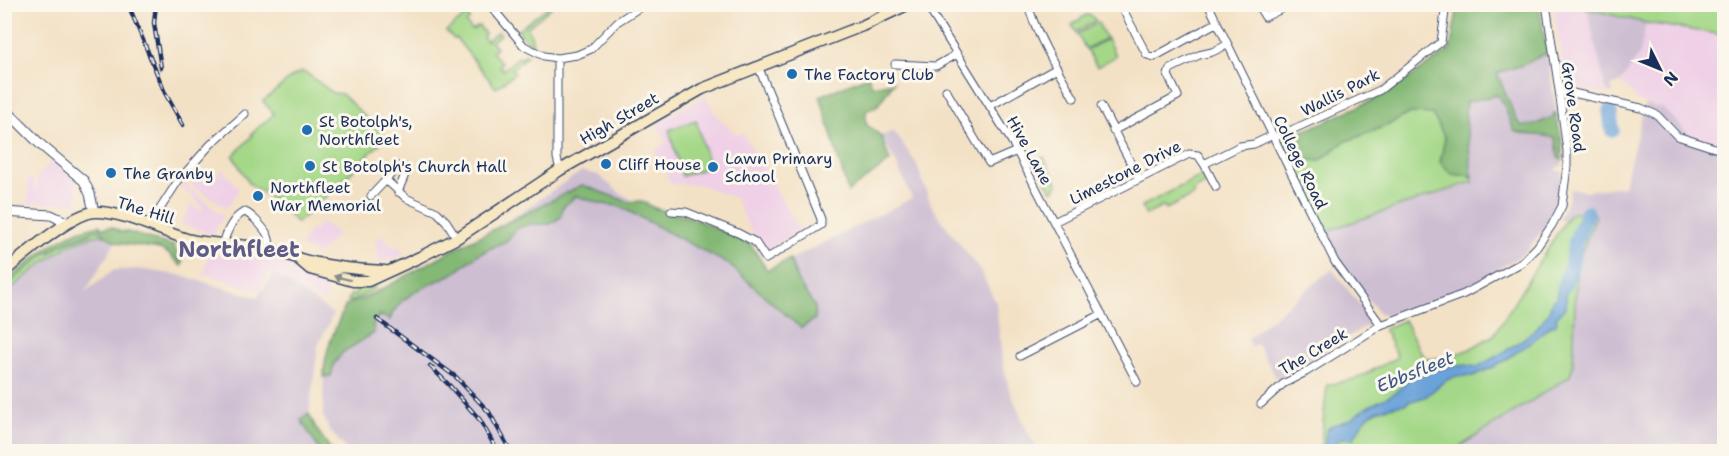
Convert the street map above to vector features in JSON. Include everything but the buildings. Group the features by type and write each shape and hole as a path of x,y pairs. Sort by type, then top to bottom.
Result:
{"main road":[{"name":"High Street","path":"355,269 390,271 420,257 457,238 560,170 697,91 854,29 909,4"},
{"path":"4,272 68,223 94,212"},
{"name":"The Hill","path":"94,212 121,216 190,239 223,245 269,249 308,261 355,269"},
{"path":"297,258 310,269 353,281 368,281 390,271"}],"street":[{"path":"489,4 524,46 544,56 557,58 577,55 591,49 617,22 645,4"},
{"name":"Hive Lane","path":"926,4 1017,152 1137,382"},
{"path":"1120,4 1147,55 1154,57 1216,23"},
{"name":"College Road","path":"1208,4 1335,262 1381,325"},
{"path":"1257,4 1265,17 1292,4"},
{"name":"Wallis Park","path":"1204,164 1239,146 1254,144 1273,137 1380,90 1441,42 1446,4"},
{"name":"Grove Road","path":"1381,325 1464,294 1521,263 1537,247 1558,215 1564,198 1567,151 1546,4"},
{"path":"1034,6 1029,11 1034,25 1074,98"},
{"path":"1113,131 1177,97 1168,75 1170,69 1227,45"},
{"path":"895,64 936,66 957,54"},
{"path":"557,58 557,158 560,170"},
{"path":"671,211 686,212 738,233 755,242 766,259 822,224 758,66"},
{"path":"990,106 1057,69"},
{"path":"946,90 989,163 1017,152"},
{"path":"1559,90 1641,108 1657,115 1677,136 1725,151"},
{"path":"1101,106 1139,179"},
{"path":"4,108 41,145 84,181 94,212"},
{"path":"148,226 178,181 211,144 245,114"},
{"name":"Limestone Drive","path":"1054,222 1190,153 1198,155 1204,164"},
{"path":"1204,164 1216,187"},
{"path":"371,196 398,166 405,168 406,171 398,192"},
{"path":"386,180 406,198 437,212 448,223 457,238"},
{"path":"4,212 51,215 68,223"},
{"path":"223,245 235,219 245,212 252,216 268,236 269,249"},
{"path":"45,215 48,224 55,232"},
{"path":"1020,356 1101,314"},
{"name":"The Creek","path":"1261,404 1283,384 1381,325"}],"shaded area":[{"path":"1553,5 1586,5 1605,87 1609,94 1569,86 1566,83"},
{"path":"1587,9 1646,23 1640,53 1620,83 1611,86 1613,92 1609,94 1605,87"},
{"path":"1646,23 1724,35 1724,145 1690,135 1662,108 1637,101 1632,93 1620,83 1640,53"},
{"path":"1547,53 1557,118 1515,131 1516,134 1561,138 1562,166 1557,167 1556,171 1562,171 1558,204 1546,226 1524,254 1461,291 1392,314 1378,312 1341,262 1323,232 1473,183 1464,103 1505,94 1496,72"},
{"name":"Lawn Primary School","path":"706,96 714,113 737,135 743,133 800,230 765,251 748,226 735,198 701,185 671,184 654,150 667,143 656,123"},
{"path":"1645,104 1662,108 1690,135 1724,145 1724,451 1458,452 1459,447 1573,365 1576,276 1590,212 1574,212 1565,222 1559,219 1568,200 1570,189 1587,191 1624,186"},
{"path":"894,131 916,163 932,207 981,272 996,303 1002,358 1009,389 1028,433 1039,451 348,451 330,431 323,416 324,362 346,305 359,301 483,237 582,171 598,175 620,193 650,210 768,271 912,198 881,136"},
{"path":"54,158 53,162 76,183 78,194 76,203 37,203 37,197 34,205 28,205 28,176 34,181 35,191 37,177"},
{"path":"222,169 239,189 227,208 185,178 193,171 209,182"},
{"path":"182,181 191,191 193,190 224,215 214,233 181,224 191,204 201,212 203,209 190,193 188,195 180,184"},
{"path":"321,221 338,234 319,254 300,247 310,230 314,232"},
{"path":"101,235 115,243 85,292 114,270 138,269 179,275 257,297 275,274 333,314 318,346 309,414 301,420 320,451 5,452 5,294 51,258 81,240"},
{"path":"383,235 394,248 398,245 404,255 380,262 375,241"},
{"path":"208,253 240,258 276,257 285,260 325,288 327,290 325,293 328,295 323,303 270,272 260,291 208,276 201,273 205,271"},
{"path":"1332,269 1366,313 1369,318 1368,325 1277,379 1257,344 1250,346 1248,338"}],"green space":[{"path":"550,5 554,5 527,28 533,45 527,42 518,30"},
{"path":"1458,5 1539,5 1547,53 1520,66 1497,73 1521,126 1541,122 1553,117 1556,113 1562,143 1562,160 1558,158 1556,139 1514,131 1503,102 1497,95 1466,102 1472,176 1452,174 1440,162 1445,138 1432,114 1411,113 1381,128 1344,142 1319,161 1300,159 1291,165 1279,140 1384,95 1450,50"},
{"path":"1586,5 1724,5 1724,35 1646,23 1587,9"},
{"path":"467,15 470,19 466,23 472,30 479,26 485,34 483,36 486,41 498,32 501,34 491,42 496,48 492,52 502,63 499,65 503,70 519,57 527,56 512,69 515,73 496,88 456,38 454,39 446,31"},
{"path":"1086,15 1092,16 1096,21 1076,32 1072,25"},
{"path":"1098,23 1106,38 1086,49 1077,34"},
{"path":"1107,39 1116,56 1097,67 1087,50"},
{"path":"302,72 333,93 342,94 386,137 339,185 297,223 280,205 249,183 233,156 252,136 251,134 274,114 263,101 293,76"},
{"path":"868,76 872,86 894,82 878,105 866,111 866,124 881,136 890,161 848,192 820,96"},
{"path":"1411,113 1433,114 1445,138 1452,174 1472,176 1473,183 1323,232 1291,165 1300,159 1320,161 1344,142 1381,128"},
{"path":"696,120 709,167 682,176 669,130"},
{"path":"1044,157 1057,183 1052,191 1036,161"},
{"path":"1203,175 1206,183 1193,191 1194,195 1166,209 1164,206 1146,215 1142,206"},
{"path":"582,185 628,202 642,201 654,208 692,218 743,240 751,245 767,270 790,259 798,282 815,307 815,319 801,328 728,264 619,206 602,204 576,196 563,207 561,217 550,224 529,224 516,229 508,240 477,255 456,272 418,290 401,302 390,320 380,315 373,325 374,333 343,352 334,364 331,376 324,377 328,349 346,305 384,288 445,254"},
{"path":"1574,212 1590,212 1596,216 1578,261 1573,365 1570,376 1459,447 1458,451 1320,452 1327,385 1358,378 1396,358 1388,333 1384,332 1384,329 1404,320 1421,353 1430,359 1448,357 1470,349 1494,335 1568,216"},
{"path":"100,225 101,228 112,227 123,233 124,231 174,246 178,257 183,262 181,266 160,249 116,242 104,235 104,232 94,230 46,253 5,287 5,282 49,247 74,233"},
{"path":"94,230 104,232 104,235 78,242 51,257 5,294 5,287 46,253"},
{"path":"374,286 374,289 348,301 351,294 354,296 356,294 356,288"},
{"path":"309,414 332,451 320,451 301,420"}],"water":[{"path":"1566,266 1572,271 1568,278 1565,308 1556,317 1556,324 1547,328 1532,342 1496,366 1473,376 1457,376 1445,381 1425,397 1372,414 1364,421 1353,439 1342,438 1337,442 1337,448 1340,451 1324,451 1326,434 1330,427 1349,420 1394,393 1410,378 1412,369 1423,367 1433,370 1466,365 1477,367 1522,340 1533,331 1549,311 1552,301 1556,298 1560,276"}],"waterway":[{"name":"Ebbsfleet","path":"1610,112 1612,130"},
{"name":"Ebbsfleet","path":"1564,286 1571,268 1575,243 1587,212"}],"railway":[{"path":"128,4 165,93 183,125"},
{"path":"156,4 154,23 161,68"},
{"path":"377,319 456,377 489,412 511,452"},
{"path":"430,366 480,420 498,452"}],"place":[{"name":"The Factory Club","path":"792,74"},
{"name":"St Botolph's, Northfleet","path":"307,130"},
{"name":"Cliff House","path":"606,164"},
{"name":"St Botolph's Church Hall","path":"310,166"},
{"name":"Lawn Primary School","path":"713,167"},
{"name":"The Granby","path":"111,173"},
{"name":"Northfleet War Memorial","path":"258,196"}],"district":[{"name":"Northfleet","path":"239,249"}]}
